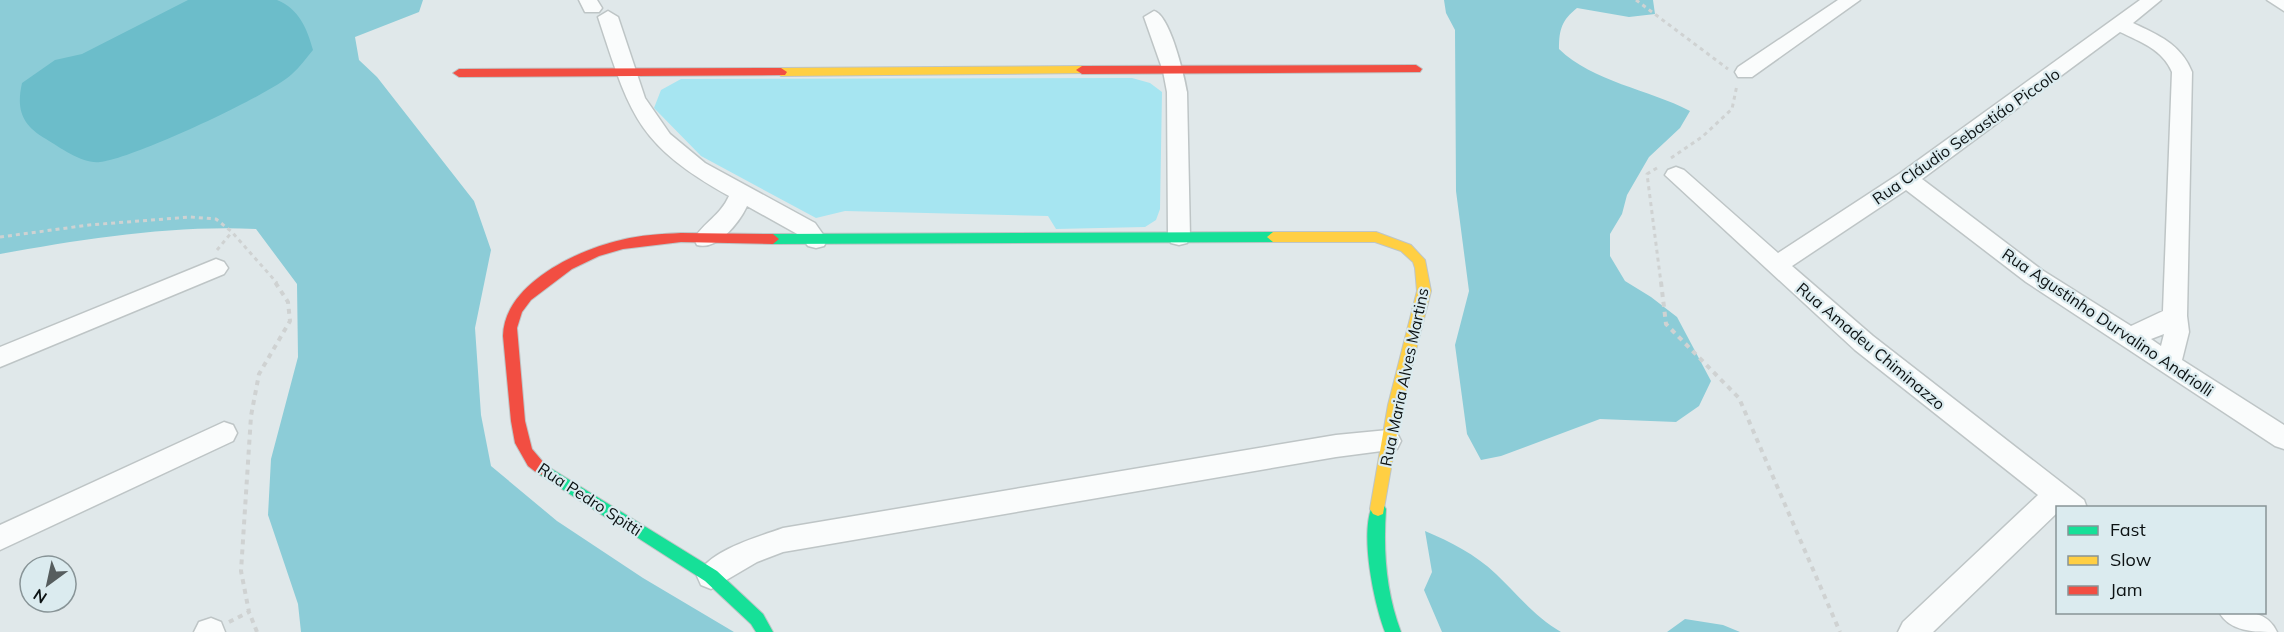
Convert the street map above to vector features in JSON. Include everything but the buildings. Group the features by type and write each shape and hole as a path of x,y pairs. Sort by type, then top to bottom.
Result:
{"street":[{"path":"1742,73 1851,0"},
{"name":"Rua Cláudio Sebastiáo Piccolo","path":"1776,265 1907,179 2152,0"},
{"path":"2276,0 2284,5"},
{"path":"596,8 627,72 642,111 663,139 697,168 807,229 816,240"},
{"path":"1147,8 1173,71 1177,92 1179,237"},
{"path":"2120,25 2170,51 2179,61 2182,72 2175,316 2177,332 2169,364"},
{"path":"459,73 1416,69"},
{"name":"Rua Amadeu Chiminazzo","path":"1676,175 1864,343 2065,502"},
{"name":"Rua Agustinho Durvalino Andriolli","path":"1907,179 2034,276 2284,438"},
{"path":"705,239 732,214 742,191"},
{"name":"Rua Maria Alves Martins","path":"816,240 1376,237 1398,243 1417,255 1426,273 1424,291 1388,441 1376,526 1381,603 1393,632"},
{"name":"Rua Pedro Spitti","path":"765,632 757,619 711,576 538,467 521,447 510,325 518,303 535,287 582,255 611,245 651,239 816,240"},
{"path":"0,357 216,268"},
{"path":"2127,337 2153,329 2175,316"},
{"path":"0,538 224,433"},
{"path":"711,576 747,553 783,540 1336,446 1388,441"},
{"path":"1913,632 2056,510"},
{"path":"2236,614 2262,632"}],"path":[{"path":"1636,0 1731,71 1742,73 1732,109 1702,137 1647,174 1666,324 1738,398 1840,632"},
{"path":"0,237 89,225 190,217 216,219 232,232 278,285 288,302 290,321 259,374 251,416 241,571 249,612 257,632"}],"shaded area":[{"path":"0,0 423,0 419,12 355,37 359,60 377,77 474,201 491,250 475,328 481,415 491,466 557,521 643,578 734,632 301,632 298,604 268,515 271,459 298,357 297,284 256,229 160,231 96,238 0,254"},
{"path":"188,0 277,0 291,9 301,20 313,50 292,74 279,84 199,125 116,159 100,162 86,161 38,134 26,122 20,101 22,83 55,60 82,54"},
{"path":"1444,0 1653,0 1655,14 1629,17 1577,8 1562,26 1559,49 1588,70 1690,111 1680,128 1649,157 1627,195 1622,214 1610,234 1610,256 1625,281 1677,317 1711,381 1699,406 1676,422 1600,419 1501,456 1481,460 1467,434 1455,345 1469,291 1456,191 1455,30 1446,13"},
{"path":"1132,78 1150,83 1162,92 1160,209 1156,220 1145,227 1056,229 1048,216 845,211 816,218 701,156 654,108 661,90 681,79"},
{"path":"1425,531 1480,560 1535,612 1561,632 1442,632 1424,590 1432,572"},
{"path":"1685,619 1723,625 1740,632 1667,632"}],"traffic: fast":[{"path":"773,239 1273,237"},
{"path":"542,469 711,576 757,619 765,632"},
{"path":"1378,509 1376,541 1378,572 1383,602 1393,632"}],"traffic: slow":[{"path":"781,72 1082,70"},
{"path":"1273,237 1376,237 1406,248 1419,260 1424,291 1395,405 1378,509"}],"traffic: jam":[{"path":"1082,70 1416,69"},
{"path":"459,73 781,72"},
{"path":"542,469 526,453 519,432 510,345 511,322 519,305 527,297 567,265 595,252 623,244 651,239 773,239"}]}
